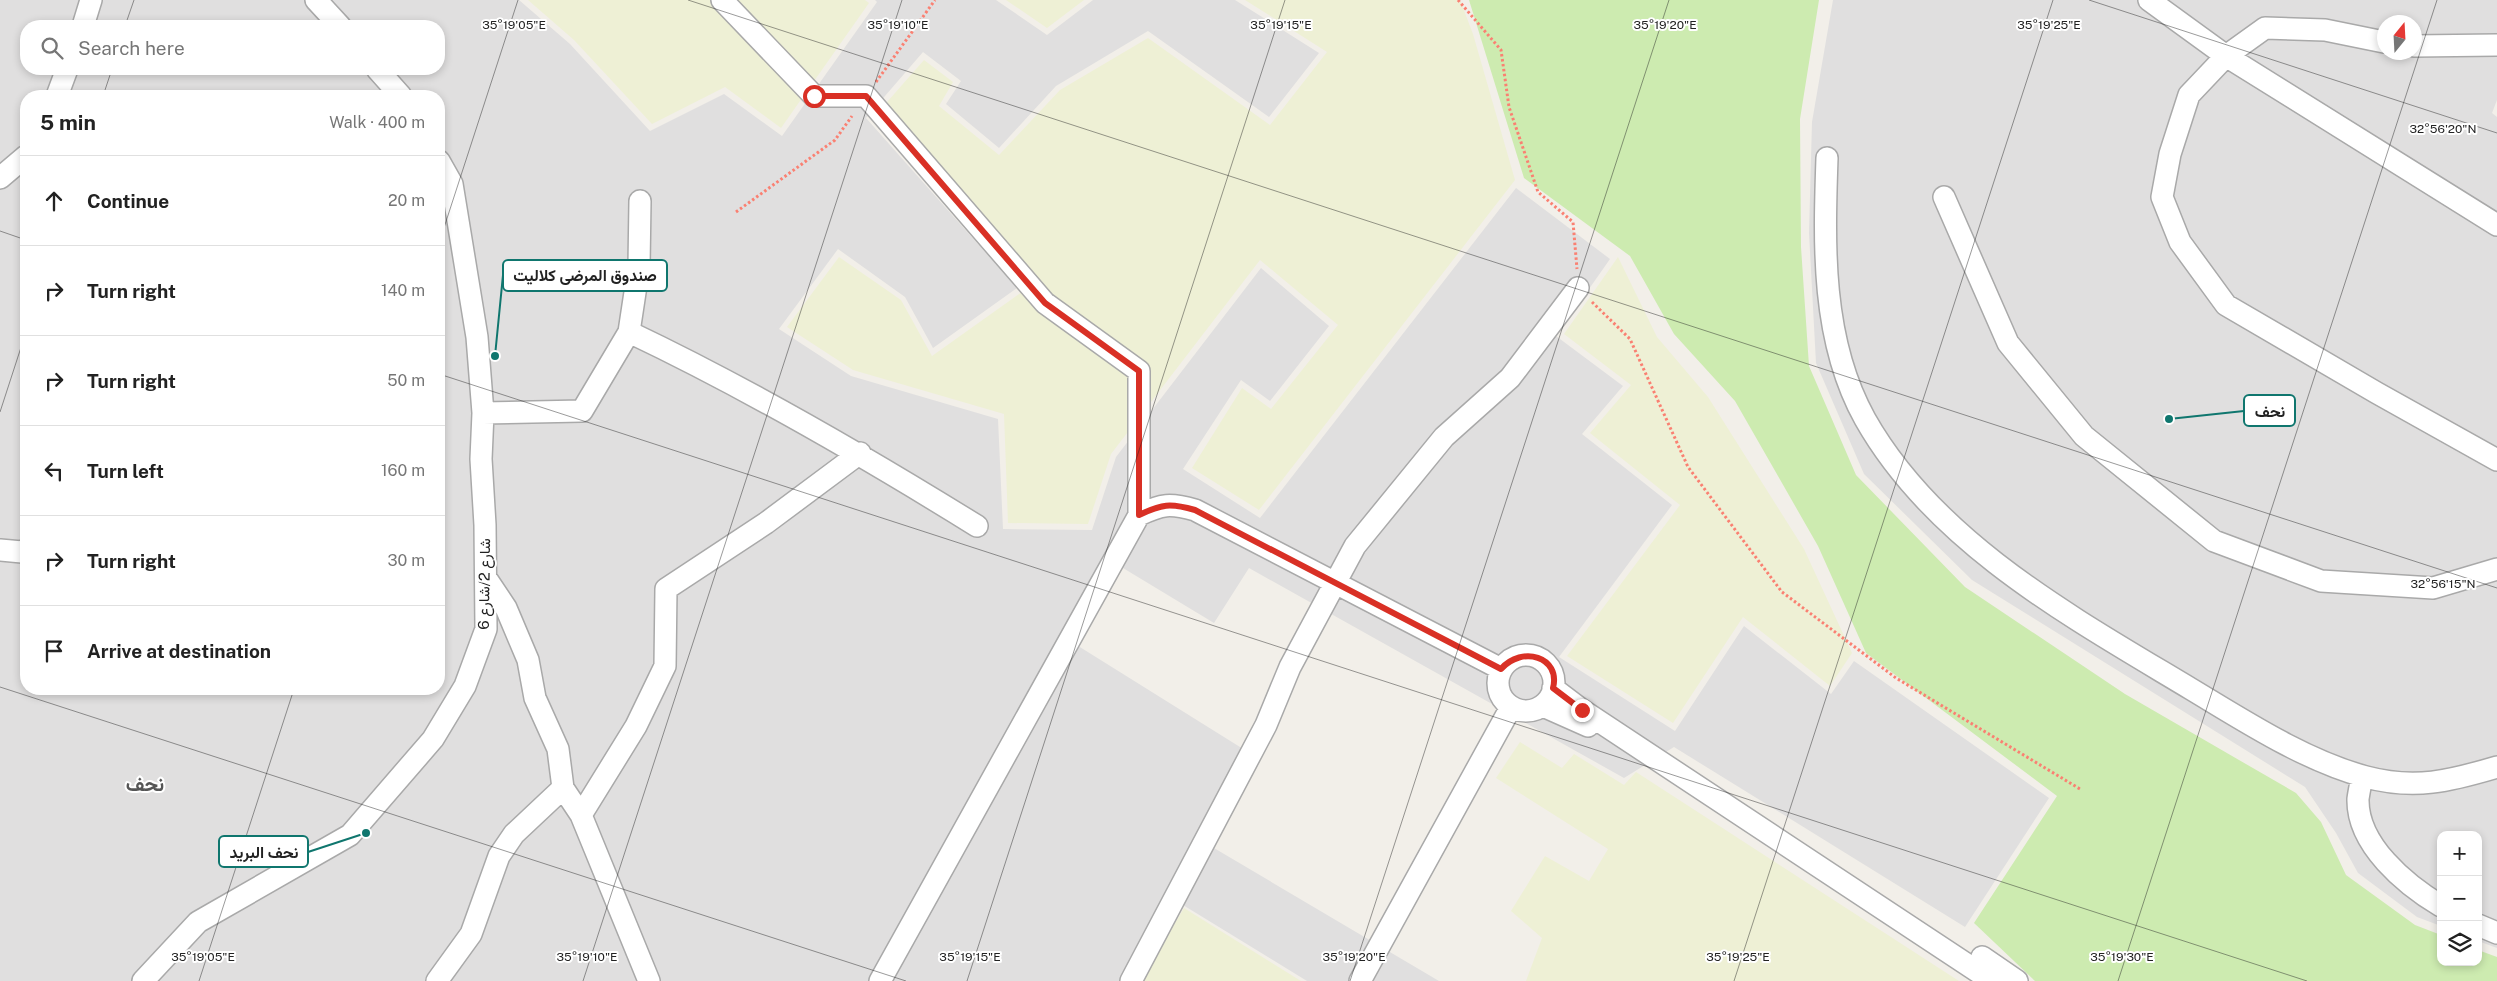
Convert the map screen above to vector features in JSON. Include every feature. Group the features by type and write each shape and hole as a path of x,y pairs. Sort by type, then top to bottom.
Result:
{"street":[{"path":"85,20 91,0"},
{"path":"316,0 334,20"},
{"path":"722,0 814,96 866,96 1045,303 1139,371 1139,515 880,981"},
{"path":"2149,0 2226,56 2497,225"},
{"path":"2377,41 2326,30 2265,28 2226,56 2189,95 2170,154 2162,197 2180,242 2226,305 2497,460"},
{"path":"2422,46 2497,45"},
{"path":"59,90 65,75"},
{"path":"382,75 396,90"},
{"path":"1827,158 1824,231 1827,278 1834,330 1846,381 1865,419 1894,466 1938,511 1997,566 2133,653 2248,723 2326,764 2362,776 2418,785 2460,778 2497,767"},
{"path":"0,178 20,161"},
{"name":"شارع 2/شارع 6","path":"143,981 198,922 350,835 427,746 465,686 486,629 485,525 480,459 483,413 477,337 452,184 445,172"},
{"path":"1944,197 2008,343 2084,436 2214,541 2322,581 2433,588 2497,569"},
{"path":"483,413 582,411 629,332 639,266 640,201"},
{"path":"1131,981 1266,725 1290,667 1355,546 1444,437 1510,378 1578,288"},
{"path":"629,332 713,372 860,453 977,526"},
{"path":"581,815 636,726 665,666 666,589 766,523 860,453"},
{"path":"1139,515 1160,505 1176,505 1195,510 1501,669"},
{"path":"0,550 20,552"},
{"path":"486,578 506,608 528,660 535,698 558,749 563,788 581,815 649,981"},
{"path":"1522,655 1538,657 1550,668 1553,676 1548,697 1527,711 1511,707 1499,694 1497,686 1501,669 1514,657 1522,655"},
{"path":"1548,697 1582,710 1656,746 2017,981"},
{"path":"1548,697 1583,723 1974,981"},
{"path":"1360,981 1511,707"},
{"path":"1582,710 1992,981"},
{"path":"2362,776 2358,799 2361,821 2372,843 2396,873 2415,890 2437,904"},
{"path":"437,981 471,934 499,856 514,834 563,788"},
{"path":"2482,927 2497,933"}],"path":[{"path":"1458,0 1501,50 1509,107 1538,192 1573,222 1578,288 1630,339 1688,467 1782,592 1896,678 2080,790"}],"shaded area":[{"name":"نحف","path":"0,0 519,0 570,44 650,131 724,94 782,136 877,2 875,0 996,0 1047,35 1093,0 1235,0 1319,53 1269,117 1148,31 1056,86 999,148 946,104 961,81 923,52 866,118 1017,288 933,348 905,297 838,249 779,329 851,376 998,419 1003,529 1092,530 1116,457 1261,268 1329,326 1270,401 1241,380 1183,469 1260,518 1516,188 1610,259 1556,336 1623,386 1582,434 1672,505 1559,657 1675,731 1744,626 1831,694 1854,661 2049,798 1965,927 1674,747 1624,778 1249,568 1214,623 1123,568 1075,644 1248,752 1197,838 1439,981 1307,981 1165,894 1121,981 0,981"},
{"path":"1833,0 2497,0 2497,100 2492,113 2497,117 2497,948 2482,942 2482,831 2437,831 2437,924 2417,917 2358,873 2336,833 2305,787 1972,580 1864,474 1816,363 1809,233 1812,122"}],"green space":[{"path":"528,0 865,0 869,3 781,128 725,87 652,124 574,40"},
{"path":"1006,0 1084,0 1047,28"},
{"path":"1245,0 1460,0 1473,34 1515,180 1259,510 1192,468 1242,388 1271,409 1338,325 1260,260 1111,454 1088,524 1008,523 1004,414 853,370 787,327 839,257 901,300 932,356 1026,289 873,118 924,60 953,82 939,106 999,155 1060,90 1148,38 1270,125 1327,52"},
{"path":"1469,0 1819,0 1800,119 1801,247 1809,366 1856,475 1965,587 2125,694 2296,793 2321,822 2346,875 2415,925 2437,933 2437,966 2482,966 2482,951 2497,957 2497,981 2035,981 1974,923 2057,796 1866,653 1818,546 1735,401 1674,334 1630,256 1524,178"},
{"path":"1618,257 1657,337 1708,397 1804,549 1852,653 1830,686 1743,617 1673,723 1567,656 1680,505 1590,433 1631,385 1564,334"},
{"path":"1520,742 1562,768 1574,754 1624,785 1636,772 1959,981 1526,981 1542,938 1511,911 1545,856 1589,881 1608,849 1496,778"},
{"path":"1184,908 1301,981 1140,981"}],"place":[{"name":"صندوق المرضى كلاليت","path":"495,356"},
{"name":"نحف","path":"2169,419"},
{"name":"نحف البريد","path":"366,833"}],"district":[{"name":"نحف","path":"145,784"}],"route":[{"path":"814,96 866,96 1045,303 1139,371 1139,515 1160,505 1176,505 1195,510 1501,669 1506,662 1514,657 1522,655 1538,657 1550,668 1553,676 1553,688 1582,710"}]}
